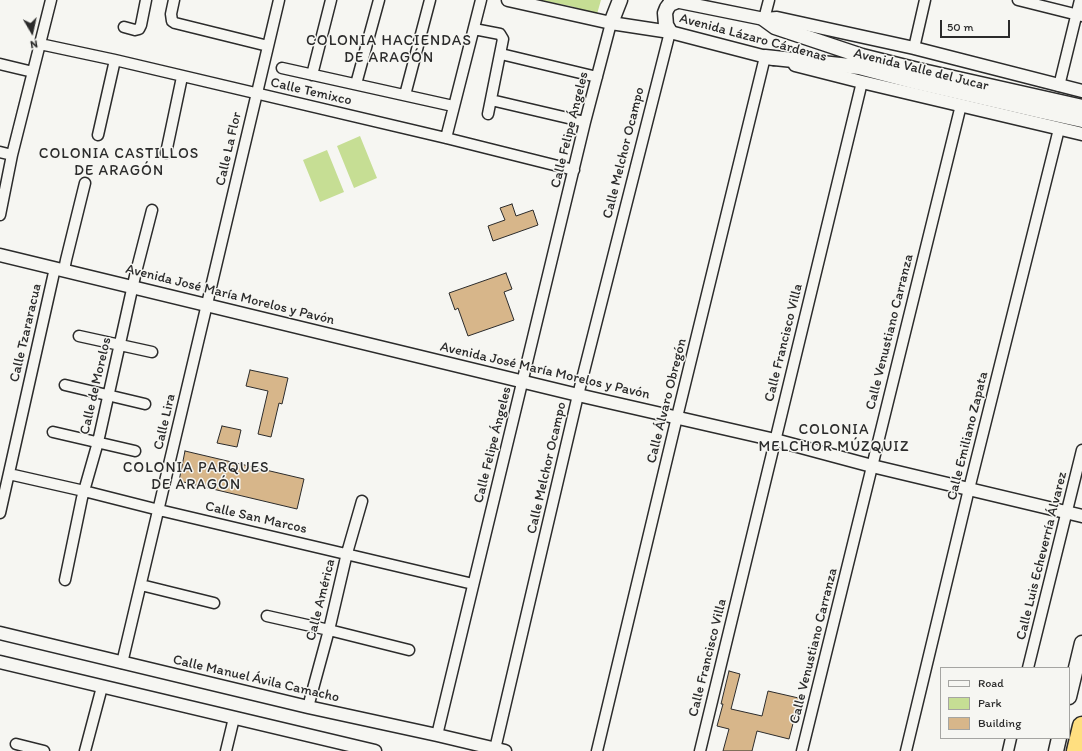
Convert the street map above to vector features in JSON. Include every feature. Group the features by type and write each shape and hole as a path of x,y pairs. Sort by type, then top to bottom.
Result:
{"highway":[{"path":"1076,751 1082,726"}],"main road":[{"path":"611,23 620,0"},
{"path":"670,32 666,25 665,13 673,0"},
{"name":"Avenida Valle del Jucar","path":"764,20 776,27 860,62 1012,104 1082,120"},
{"name":"Avenida Valle del Jucar","path":"765,57 860,62 964,81 1082,107"},
{"path":"1070,693 1082,643"},
{"path":"1056,751 1059,739"}],"street":[{"path":"0,215 12,155 51,0"},
{"path":"124,28 135,30 139,29 146,0"},
{"path":"174,0 171,14 172,21 178,24 268,46"},
{"name":"Calle La Flor","path":"207,305 279,0"},
{"path":"312,75 331,0"},
{"path":"356,84 379,0"},
{"path":"405,95 430,0"},
{"path":"446,138 481,0"},
{"name":"Avenida Lázaro Cárdenas","path":"508,0 611,23 670,32 862,82 1082,134"},
{"name":"Avenida Lázaro Cárdenas","path":"673,0 764,20 777,18 914,48 1082,91"},
{"path":"764,20 769,0"},
{"path":"914,48 926,0"},
{"path":"1018,0 1079,15"},
{"path":"1059,86 1079,15 1080,0"},
{"name":"Calle Felipe Ángeles","path":"437,734 585,122 611,23"},
{"path":"474,29 501,35 503,37 501,54 488,114"},
{"name":"Calle Melchor Ocampo","path":"500,750 578,395 670,32"},
{"name":"Calle Temixco","path":"40,44 115,60 446,138 574,170"},
{"path":"501,54 597,76"},
{"name":"Calle Álvaro Obregón","path":"597,751 765,57"},
{"path":"98,135 115,60"},
{"path":"0,64 33,72"},
{"path":"282,68 454,106"},
{"path":"166,153 182,77"},
{"name":"Calle Francisco Villa","path":"700,751 862,82"},
{"path":"491,100 585,122"},
{"name":"Calle Venustiano Carranza","path":"802,751 960,106"},
{"name":"Calle Emiliano Zapata","path":"906,751 969,489 1059,129"},
{"path":"0,152 12,155"},
{"name":"Calle Tzararacua","path":"0,513 60,269 66,260 85,183"},
{"name":"Calle de Morelos","path":"65,580 84,491 98,442 132,287 152,210"},
{"name":"Avenida José María Morelos y Pavón","path":"0,255 578,395 775,440 872,466 1082,516"},
{"name":"Calle Lira","path":"122,663 207,305"},
{"path":"79,336 152,352"},
{"path":"65,385 145,404"},
{"path":"53,432 135,451"},
{"name":"Calle Luis Echeverría Álvarez","path":"1028,667 1082,450"},
{"name":"Calle San Marcos","path":"9,474 473,584"},
{"name":"Calle América","path":"308,707 362,501"},
{"path":"141,585 214,603"},
{"path":"267,616 409,650"},
{"name":"Calle Manuel Ávila Camacho","path":"0,633 308,707 437,734 500,750"},
{"path":"0,662 371,751"},
{"path":"85,751 102,687"},
{"path":"226,751 234,718"},
{"path":"1008,751 1011,739"},
{"path":"16,744 44,751"}],"green space":[{"path":"540,0 601,0 597,14 570,6"},
{"path":"360,136 377,178 354,188 337,146"},
{"path":"327,150 344,192 320,202 303,160"}],"building":[{"path":"512,204 516,216 533,210 538,225 493,241 488,226 505,220 500,208"},
{"path":"506,273 512,289 504,292 514,320 468,336 458,308 455,310 449,293"},
{"path":"250,370 288,378 282,404 279,403 271,437 258,434 268,391 246,386"},
{"path":"222,426 241,430 237,447 217,443"},
{"path":"185,451 304,479 297,509 179,481"},
{"path":"729,671 740,674 731,709 762,716 768,691 803,699 799,712 796,712 789,739 757,731 752,751 723,751 729,729 717,726"}],"district":[{"name":"COLONIA HACIENDAS DE ARAGÓN","path":"389,50"},
{"name":"COLONIA CASTILLOS DE ARAGÓN","path":"119,162"},
{"name":"COLONIA MELCHOR MÚZQUIZ","path":"834,438"},
{"name":"COLONIA PARQUES DE ARAGÓN","path":"196,476"}]}
